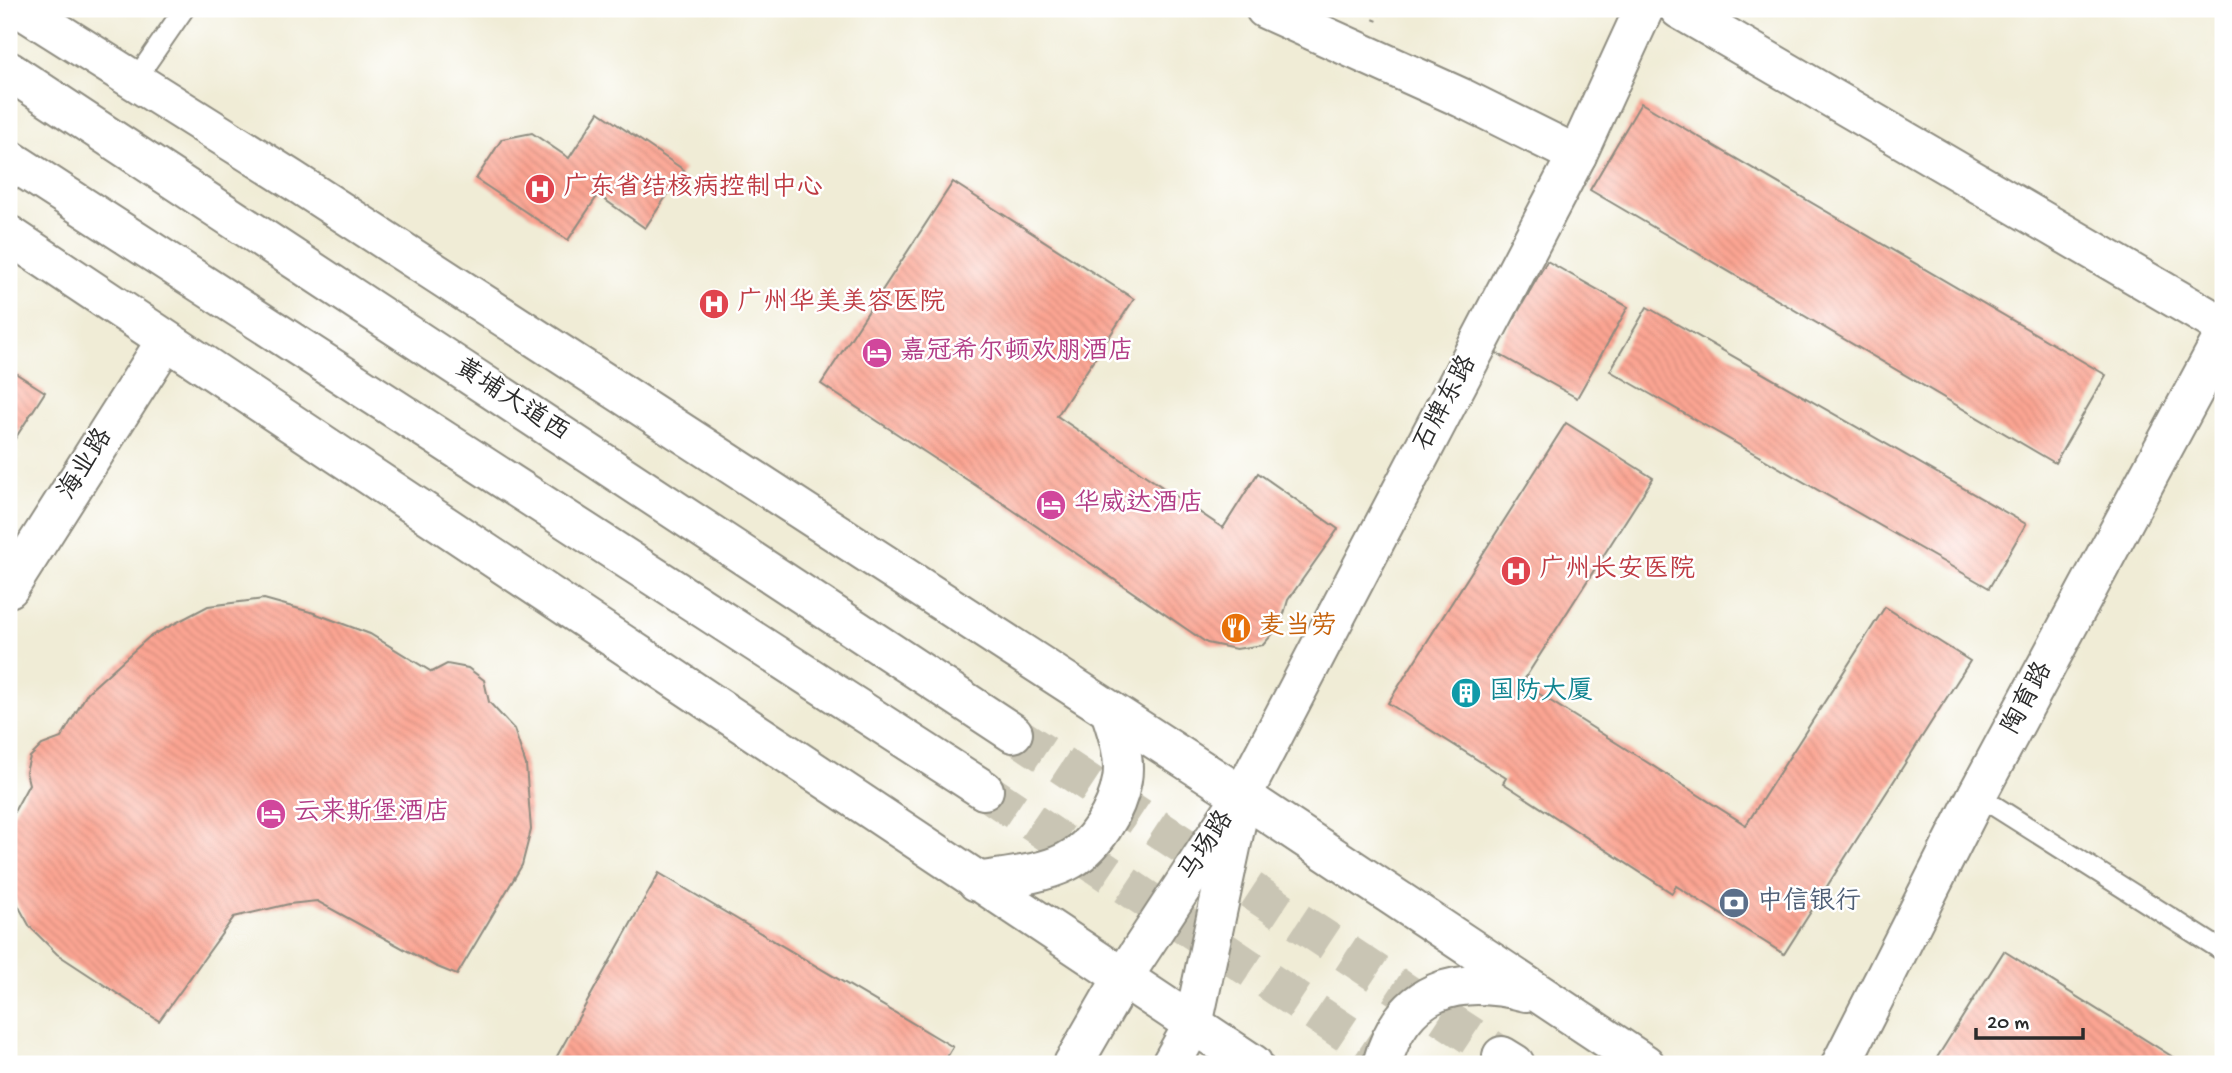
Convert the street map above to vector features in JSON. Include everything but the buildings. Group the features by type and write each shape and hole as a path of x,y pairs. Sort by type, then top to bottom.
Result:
{"main road":[{"path":"21,9 135,79 1242,796 1645,1064"},
{"path":"1265,9 1462,98 1577,155"},
{"name":"石牌东路","path":"1242,796 1577,155 1644,9"},
{"path":"1679,9 2223,326"},
{"name":"黄埔大道西","path":"9,71 1013,733"},
{"path":"9,159 985,790"},
{"path":"9,236 164,342 1253,1064"},
{"name":"陶育路","path":"1840,1064 1977,795 2223,337"},
{"name":"海业路","path":"9,588 164,342"},
{"path":"977,882 1029,873 1068,862 1093,840 1109,819 1122,779 1120,743 1110,711"},
{"name":"马场路","path":"1073,1064 1122,979 1242,796"},
{"name":"马场路","path":"1171,1064 1193,1025 1242,796"},
{"path":"1382,1064 1398,1026 1423,999 1454,985 1493,984 1545,997"}],"lane":[{"path":"135,79 184,9"},
{"path":"1977,795 2223,951"}],"tunnel":[{"path":"1013,733 1502,1056"},
{"path":"984,790 1392,1064"}],"place":[{"name":"广东省结核病控制中心","path":"540,189"},
{"name":"广州华美美容医院","path":"714,304"},
{"name":"嘉冠希尔顿欢朋酒店","path":"877,353"},
{"name":"华威达酒店","path":"1051,505"},
{"name":"广州长安医院","path":"1516,571"},
{"name":"麦当劳","path":"1236,628"},
{"name":"国防大厦","path":"1466,693"},
{"name":"云来斯堡酒店","path":"271,814"},
{"name":"中信银行","path":"1734,903"}]}
